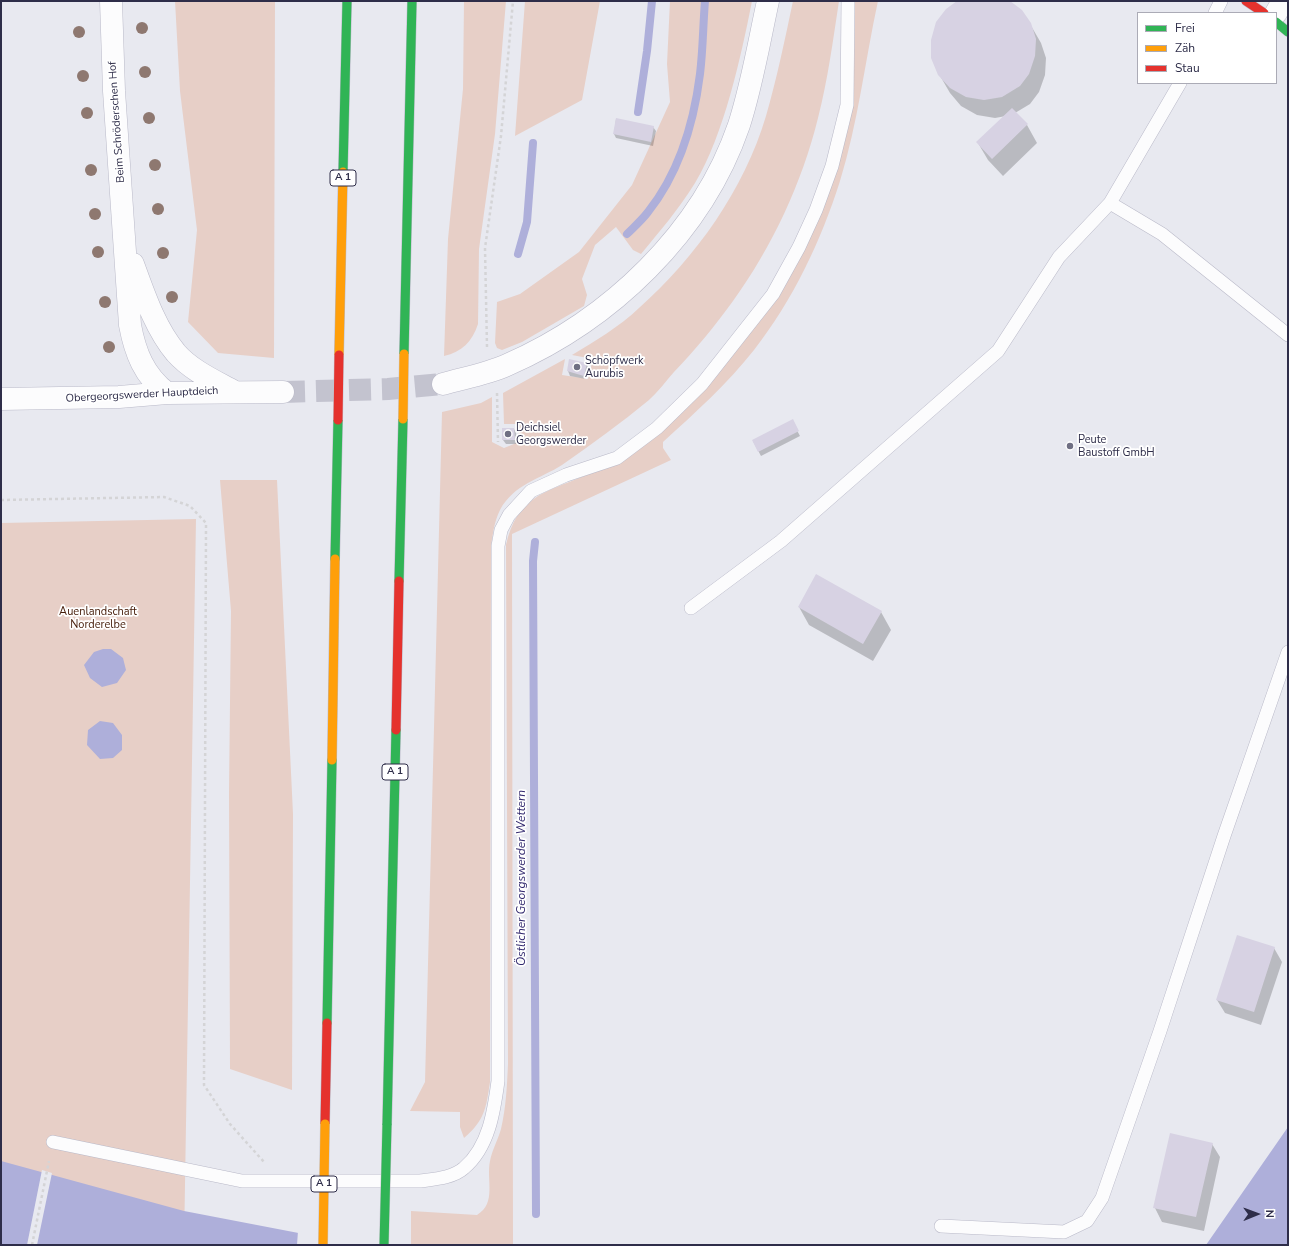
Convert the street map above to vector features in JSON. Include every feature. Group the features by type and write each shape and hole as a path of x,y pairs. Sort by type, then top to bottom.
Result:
{"main road":[{"name":"A 1","path":"323,1245 347,1"},
{"name":"A 1","path":"384,1245 412,1"},
{"path":"1246,1 1262,12"},
{"path":"1277,23 1288,32"}],"street":[{"name":"Beim Schröderschen Hof","path":"111,1 114,91 132,339 143,367 154,381 167,392"},
{"path":"443,384 493,379 508,364 585,322 642,274 692,216 725,158 738,125 750,84 768,1"},
{"path":"1277,12 1283,1"},
{"name":"Beim Schröderschen Hof","path":"126,243 144,292 160,328 177,354 203,374 234,391"},
{"name":"Obergeorgswerder Hauptdeich","path":"1,399 119,397 167,392 284,392"}],"lane":[{"path":"53,1142 242,1181 420,1180 443,1177 464,1169 482,1147 494,1113 498,1081 498,546 501,530 518,504 531,491 566,475 617,458 657,428 702,384 773,294 799,247 816,210 832,166 847,105 848,1"},
{"path":"1216,12 1221,1"},
{"path":"691,608 781,541 998,351 1059,256 1110,203 1179,84"},
{"path":"1110,203 1162,234 1288,335"},
{"path":"941,1226 1064,1232 1088,1221 1102,1198 1160,1031 1224,836 1288,652"}],"path":[{"path":"498,442 485,248 501,136 512,1"},
{"path":"1,500 164,497 190,506 206,523 204,1085 230,1124 281,1180"},
{"path":"32,1245 49,1160"}],"green space":[{"path":"175,1 275,1 274,358 218,353 188,322 197,230 180,91"},
{"path":"464,1 506,1 495,134 479,249 478,324 473,336 466,345 456,352 444,356 448,239 463,89"},
{"path":"525,1 600,1 582,100 515,136"},
{"path":"670,1 752,1 737,71 723,119 705,164 695,183 682,202 641,254 633,250 616,227 595,245 582,279 587,295 584,306 522,342 502,350 497,348 495,343 497,302 520,294 579,252 632,185 670,102 667,64"},
{"path":"793,1 839,1 825,89 818,118 794,190 773,237 747,280 719,320 659,390 638,409 562,465 528,483 512,494 500,510 496,519 491,546 490,1082 486,1106 483,1113 476,1125 464,1138 460,1127 460,1112 410,1111 425,1082 442,412 481,403 492,397 492,442 504,448 519,442 518,424 504,424 503,393 565,359 562,375 588,379 593,359 572,355 623,321 660,288 680,267 716,221 731,196 757,143 766,116"},
{"path":"855,1 878,1 852,137 840,181 824,226 815,248 781,311 754,350 733,375 663,442 663,448 671,460 512,534 513,1245 411,1245 411,1211 477,1215 483,1210 487,1204 490,1191 490,1161 501,1129 504,1113 508,1064 506,545 511,529 517,516 534,499 556,487 597,471 634,453 791,271 847,122 854,72"},
{"path":"220,480 277,480 293,814 292,1090 230,1069 229,793 231,611"},
{"name":"Auenlandschaft Norderelbe","path":"196,519 184,1245 1,1245 1,523"}],"water":[{"path":"103,649 111,649 123,658 126,670 117,683 102,687 90,678 84,665 94,652"},
{"path":"100,721 113,723 122,735 122,750 113,758 100,759 87,745 88,730"},
{"path":"1288,1127 1288,1245 1206,1245"},
{"path":"1,1161 184,1211 361,1245 1,1245"}],"pier":[{"path":"42,1170 52,1173 37,1245 27,1245"},
{"path":"298,1231 361,1243 363,1245 297,1245"}],"building":[{"path":"957,1 1010,1 1022,10 1031,23 1036,39 1035,56 1029,74 1020,86 1002,97 984,100 966,97 950,88 938,75 931,58 931,40 936,22 946,9"},
{"path":"1012,108 1028,124 992,159 976,142"},
{"path":"616,118 654,126 651,142 613,134"},
{"name":"Schöpfwerk Aurubis","path":"569,359 587,363 584,376 567,371"},
{"path":"793,419 799,431 758,452 752,440"},
{"name":"Deichsiel Georgswerder","path":"502,428 514,428 515,440 502,440"},
{"path":"816,574 882,611 863,644 798,607"},
{"path":"1237,935 1275,947 1254,1012 1216,1000"},
{"path":"1170,1133 1213,1143 1196,1217 1153,1208"}],"waterway":[{"name":"Östlicher Georgswerder Wettern","path":"638,112 647,51 652,1"},
{"path":"627,234 641,221 659,197 668,181 683,146 694,110 700,74 705,1"},
{"path":"518,254 527,222 533,143"},
{"name":"Östlicher Georgswerder Wettern","path":"535,542 533,561 536,1214"}],"tunnel":[{"path":"283,392 388,389 443,384"}],"traffic: fast":[{"path":"343,172 347,1"},
{"path":"404,354 412,1"},
{"path":"1277,23 1288,32"},
{"path":"399,581 403,419"},
{"path":"335,559 338,420"},
{"path":"387,1125 396,730"},
{"path":"327,1023 332,760"},
{"path":"384,1245 387,1125"}],"traffic: slow":[{"path":"339,355 343,172"},
{"path":"403,419 404,354"},
{"path":"332,760 335,559"},
{"path":"323,1245 325,1124"}],"traffic: jam":[{"path":"1246,1 1262,12"},
{"path":"338,420 339,355"},
{"path":"396,730 399,581"},
{"path":"325,1124 327,1023"}],"place":[{"name":"Schöpfwerk Aurubis","path":"577,367"},
{"name":"Deichsiel Georgswerder","path":"508,434"},
{"name":"Peute Baustoff GmbH","path":"1070,446"}]}
